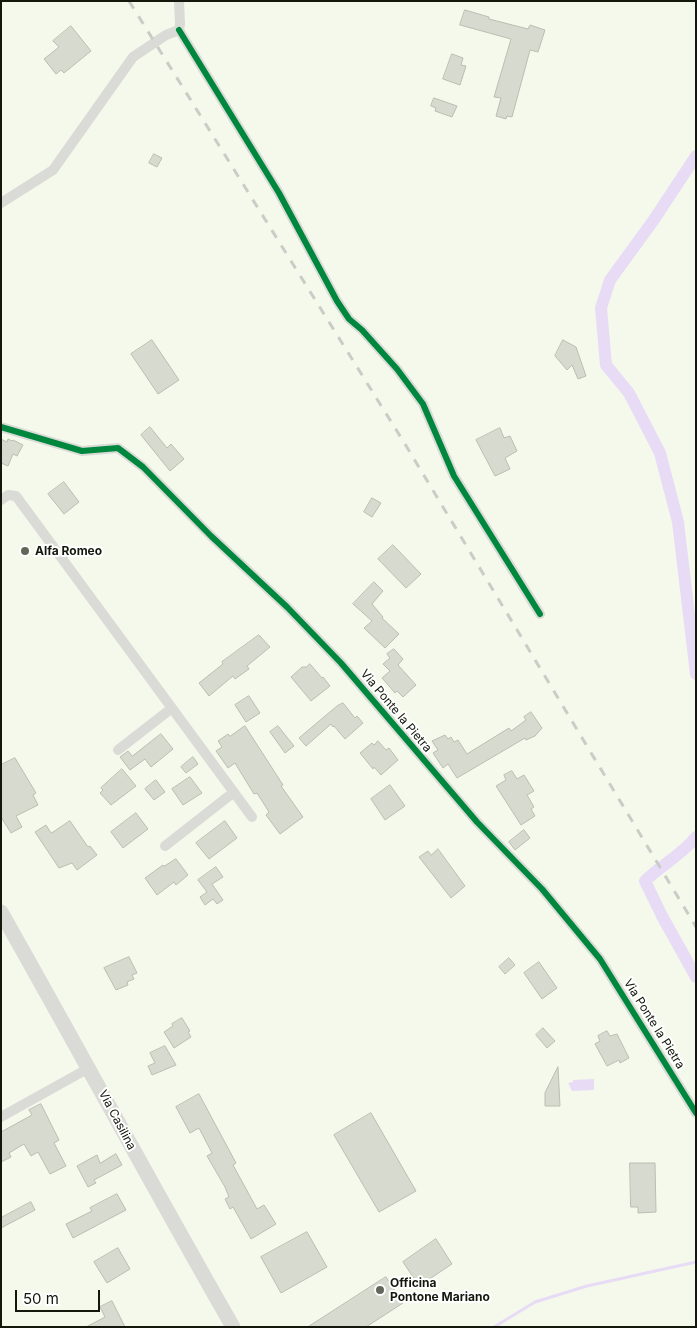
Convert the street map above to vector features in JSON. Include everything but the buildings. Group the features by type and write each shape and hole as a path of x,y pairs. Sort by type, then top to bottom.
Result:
{"main road":[{"name":"Via Casilina","path":"1,912 233,1327"}],"street":[{"path":"179,1 179,30 279,193 336,301 350,319 397,369 423,404 454,476 540,614"},
{"path":"1,203 53,170 133,57 166,35 179,30"},
{"name":"Via Ponte la Pietra","path":"1,427 82,451 118,448 143,467 211,536 287,607 340,663 477,822 542,889 600,959 696,1113"},
{"path":"1,500 8,495 16,496 252,816"},
{"path":"118,750 172,708"},
{"path":"165,846 234,792"},
{"path":"1,1116 89,1068"}],"shaded area":[{"path":"594,1079 594,1090 572,1091 568,1083 573,1082 573,1080"}],"waterway":[{"path":"696,156 653,221 610,280 601,308 606,365 629,393 660,453 678,522 696,674"},
{"path":"696,837 645,881 696,977"},
{"path":"494,1327 535,1302 587,1286 696,1262"}],"railway":[{"path":"129,1 405,444 696,927"}],"cycle path":[{"path":"179,30 279,193 337,301 349,319 362,330 397,369 423,404 454,476 540,614"},
{"path":"1,427 82,451 118,448 143,467 211,536 287,607 341,663 477,822 542,889 600,959 696,1113"}],"place":[{"name":"Alfa Romeo","path":"25,551"},
{"name":"Officina Pontone Mariano","path":"380,1290"}]}
